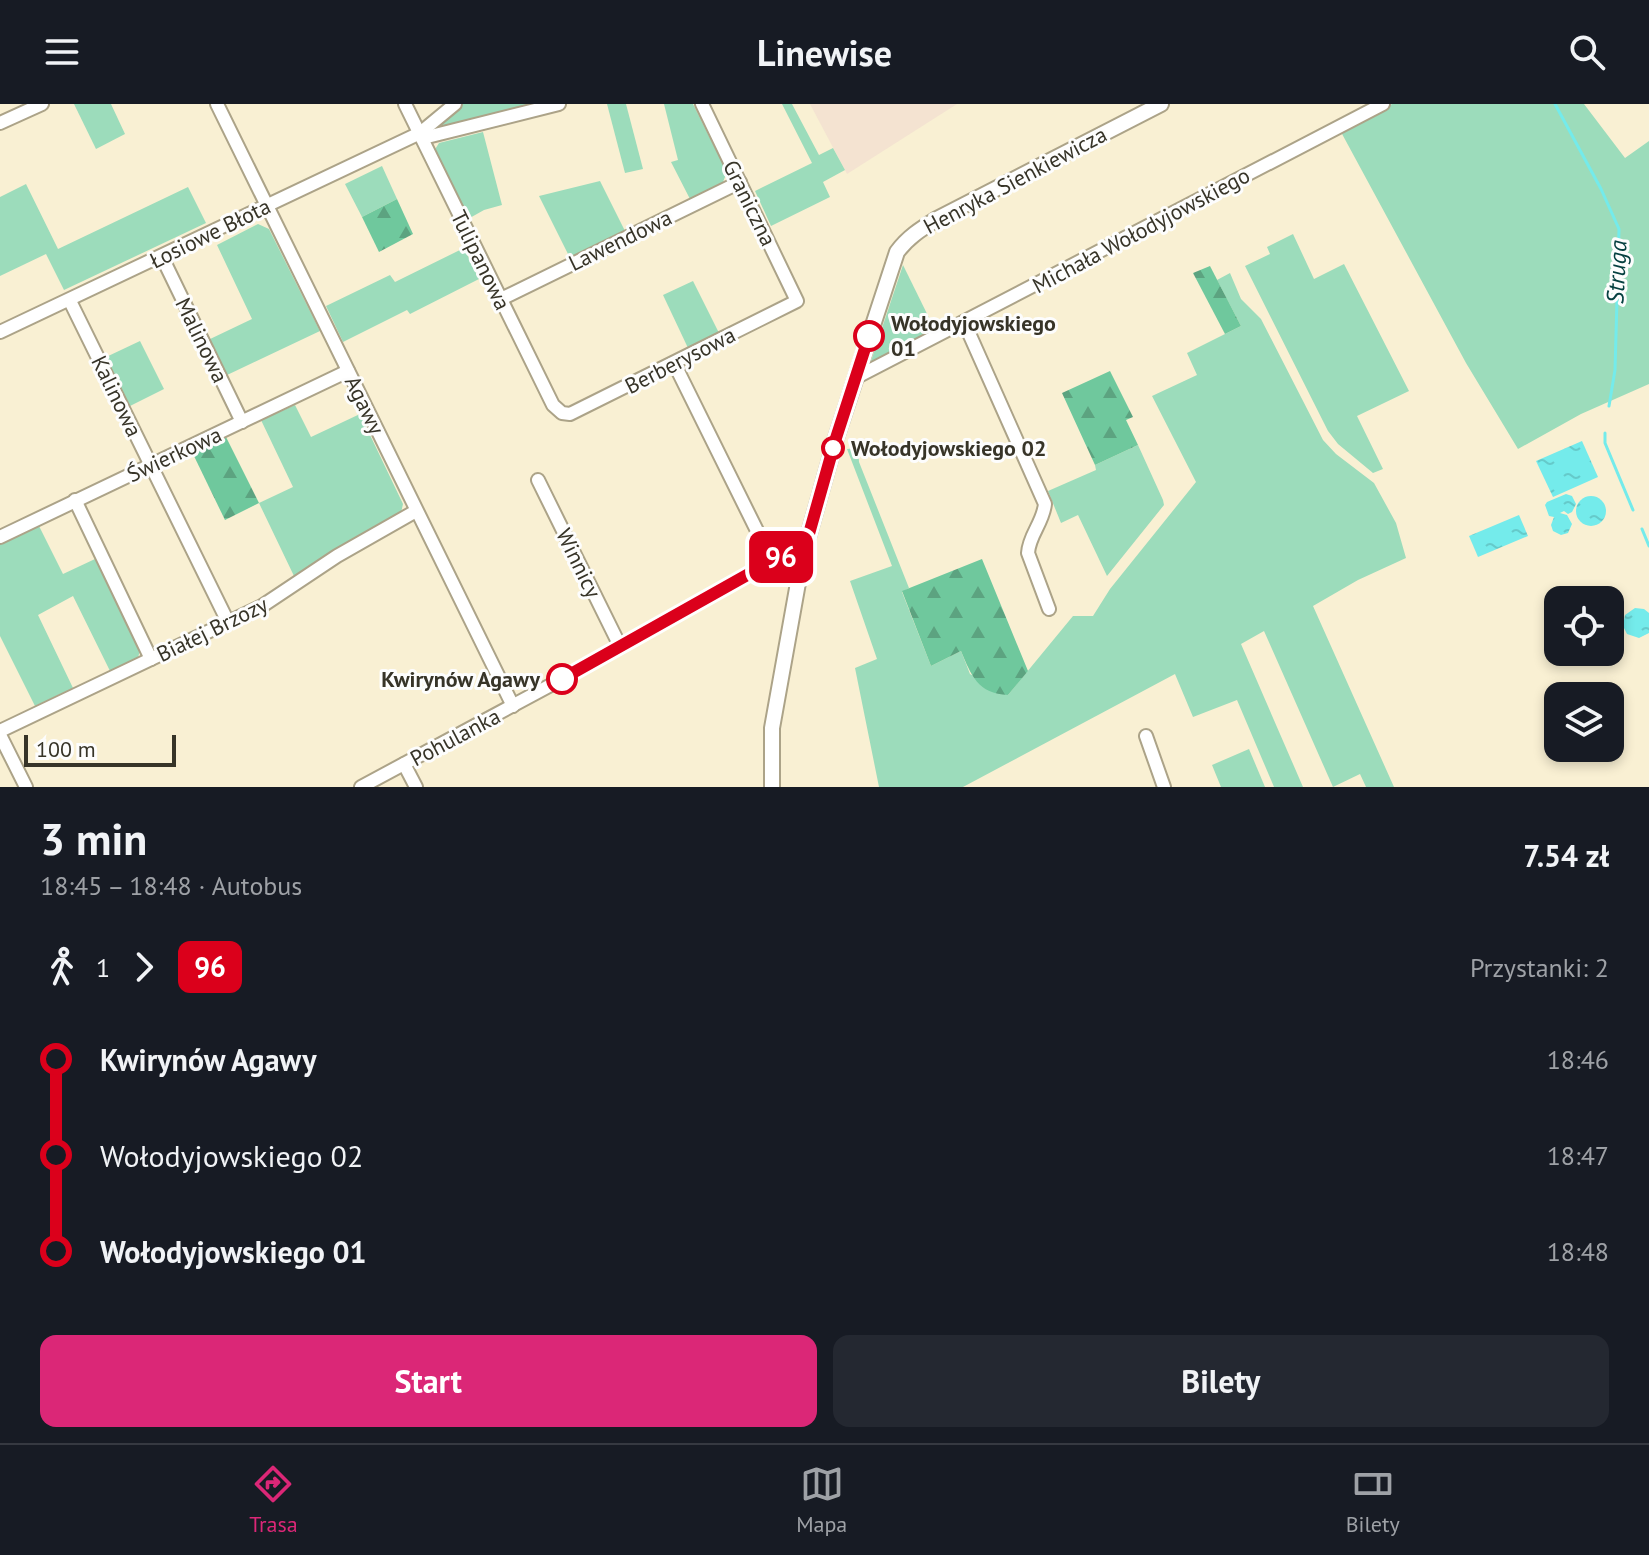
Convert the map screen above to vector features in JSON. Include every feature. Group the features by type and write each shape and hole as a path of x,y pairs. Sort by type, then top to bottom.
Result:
{"street":[{"path":"0,123 42,104"},
{"name":"Agawy","path":"217,104 513,706"},
{"name":"Tulipanowa","path":"405,104 553,405 562,413"},
{"path":"421,136 455,104"},
{"path":"421,136 559,104"},
{"name":"Graniczna","path":"702,104 797,301"},
{"name":"Henryka Sienkiewicza","path":"772,787 772,728 803,555 855,378 897,252 918,230 937,219 1161,104"},
{"name":"Michała Wołodyjowskiego","path":"855,378 1383,104"},
{"name":"Łosiowe Błota","path":"0,332 421,136"},
{"name":"Lawendowa","path":"501,299 740,182"},
{"name":"Malinowa","path":"162,257 242,422"},
{"name":"Kalinowa","path":"70,301 228,622"},
{"name":"Berberysowa","path":"562,413 575,412 797,301"},
{"path":"964,322 1045,504 1044,516 1028,545 1028,553 1049,609"},
{"path":"674,363 772,561"},
{"name":"Świerkowa","path":"0,537 348,371"},
{"name":"Winnicy","path":"538,480 620,646"},
{"path":"75,500 151,659"},
{"name":"Białej Brzozy","path":"0,733 262,606 337,556 416,511"},
{"name":"Pohulanka","path":"361,787 772,561 789,554 803,555"},
{"path":"0,733 26,787"},
{"path":"1146,736 1164,787"},
{"path":"404,764 416,787"}],"shaded area":[{"path":"810,104 957,104 847,174"}],"green space":[{"path":"74,104 111,104 125,134 96,149"},
{"path":"462,104 534,104 442,127 441,121"},
{"path":"607,104 626,104 643,169 625,173"},
{"path":"664,104 693,104 727,172 723,182 690,199 671,162 678,160"},
{"path":"782,104 792,104 819,155 833,148 845,170 823,182 830,197 771,226 755,191 812,163"},
{"path":"1392,104 1584,104 1625,158 1649,141 1649,384 1581,414 1518,449 1466,363 1341,132"},
{"path":"483,132 502,205 468,219 434,151 439,143"},
{"path":"382,166 397,199 362,217 345,184"},
{"path":"600,181 625,231 570,258 539,196"},
{"path":"26,184 58,249 188,187 206,223 64,290 46,254 0,276 0,197"},
{"path":"397,199 413,234 379,252 362,217"},
{"path":"258,224 269,229 320,331 225,376 208,340 252,319 217,245"},
{"path":"1293,234 1314,279 1344,264 1409,391 1357,416 1383,469 1373,473 1338,444 1328,431 1245,266 1270,254 1267,247"},
{"path":"464,248 479,279 410,314 407,310 343,342 326,306 390,275 395,282"},
{"path":"903,265 936,332 870,364"},
{"path":"1210,266 1241,326 1225,334 1193,273"},
{"path":"1230,273 1241,299 1261,319 1323,440 1374,483 1396,523 1406,558 1358,580 1313,606 1394,787 1366,787 1360,774 1333,787 1264,631 1241,644 1303,787 1274,787 1237,700 1193,717 1175,674 963,787 879,787 855,668 877,659 850,581 892,566 847,449 858,448 859,462 909,588 902,592 931,666 961,651 970,674 1008,695 1073,616 1093,616 1110,589 1196,482 1152,396 1197,375 1187,353 1241,326 1217,280"},
{"path":"693,281 719,333 688,348 663,295"},
{"path":"140,341 164,389 128,407 104,358"},
{"path":"1110,371 1133,417 1126,420 1138,445 1095,465 1062,393"},
{"path":"295,405 311,437 360,414 403,504 401,513 333,550 294,576 259,503 293,487 261,420"},
{"path":"226,437 259,503 225,520 193,454"},
{"path":"1138,445 1164,505 1107,576 1078,515 1061,523 1048,491 1096,470 1095,465"},
{"path":"39,526 63,574 95,559 140,650 138,658 110,671 73,596 38,615 73,688 35,706 0,636 0,544"},
{"path":"982,559 1028,671 1008,695 989,691 977,682 961,651 931,666 902,591"},
{"path":"1249,749 1265,787 1221,787 1212,765"}],"water":[{"path":"1582,441 1598,477 1553,497 1536,461"},
{"path":"1566,494 1572,496 1576,504 1572,512 1560,513 1567,515 1572,524 1568,533 1561,535 1553,531 1551,525 1554,517 1549,516 1545,505"},
{"path":"1591,496 1597,497 1605,505 1605,517 1597,525 1591,526 1585,525 1577,517 1576,511 1577,505 1585,497"},
{"path":"1519,515 1528,536 1478,557 1469,536"},
{"path":"1635,608 1644,609 1649,613 1649,633 1639,638 1627,634 1625,615"}],"waterway":[{"name":"Struga","path":"1555,104 1619,229 1615,370 1609,406"},
{"name":"Struga","path":"1605,433 1605,443 1633,510"},
{"name":"Struga","path":"1642,529 1649,546"}],"bus line":[{"name":"96","path":"562,679 772,561 789,554 803,555 869,336"}],"place":[{"name":"Wołodyjowskiego 01","path":"869,336"},
{"name":"Wołodyjowskiego 02","path":"833,448"},
{"name":"Kwirynów Agawy","path":"562,679"}]}
